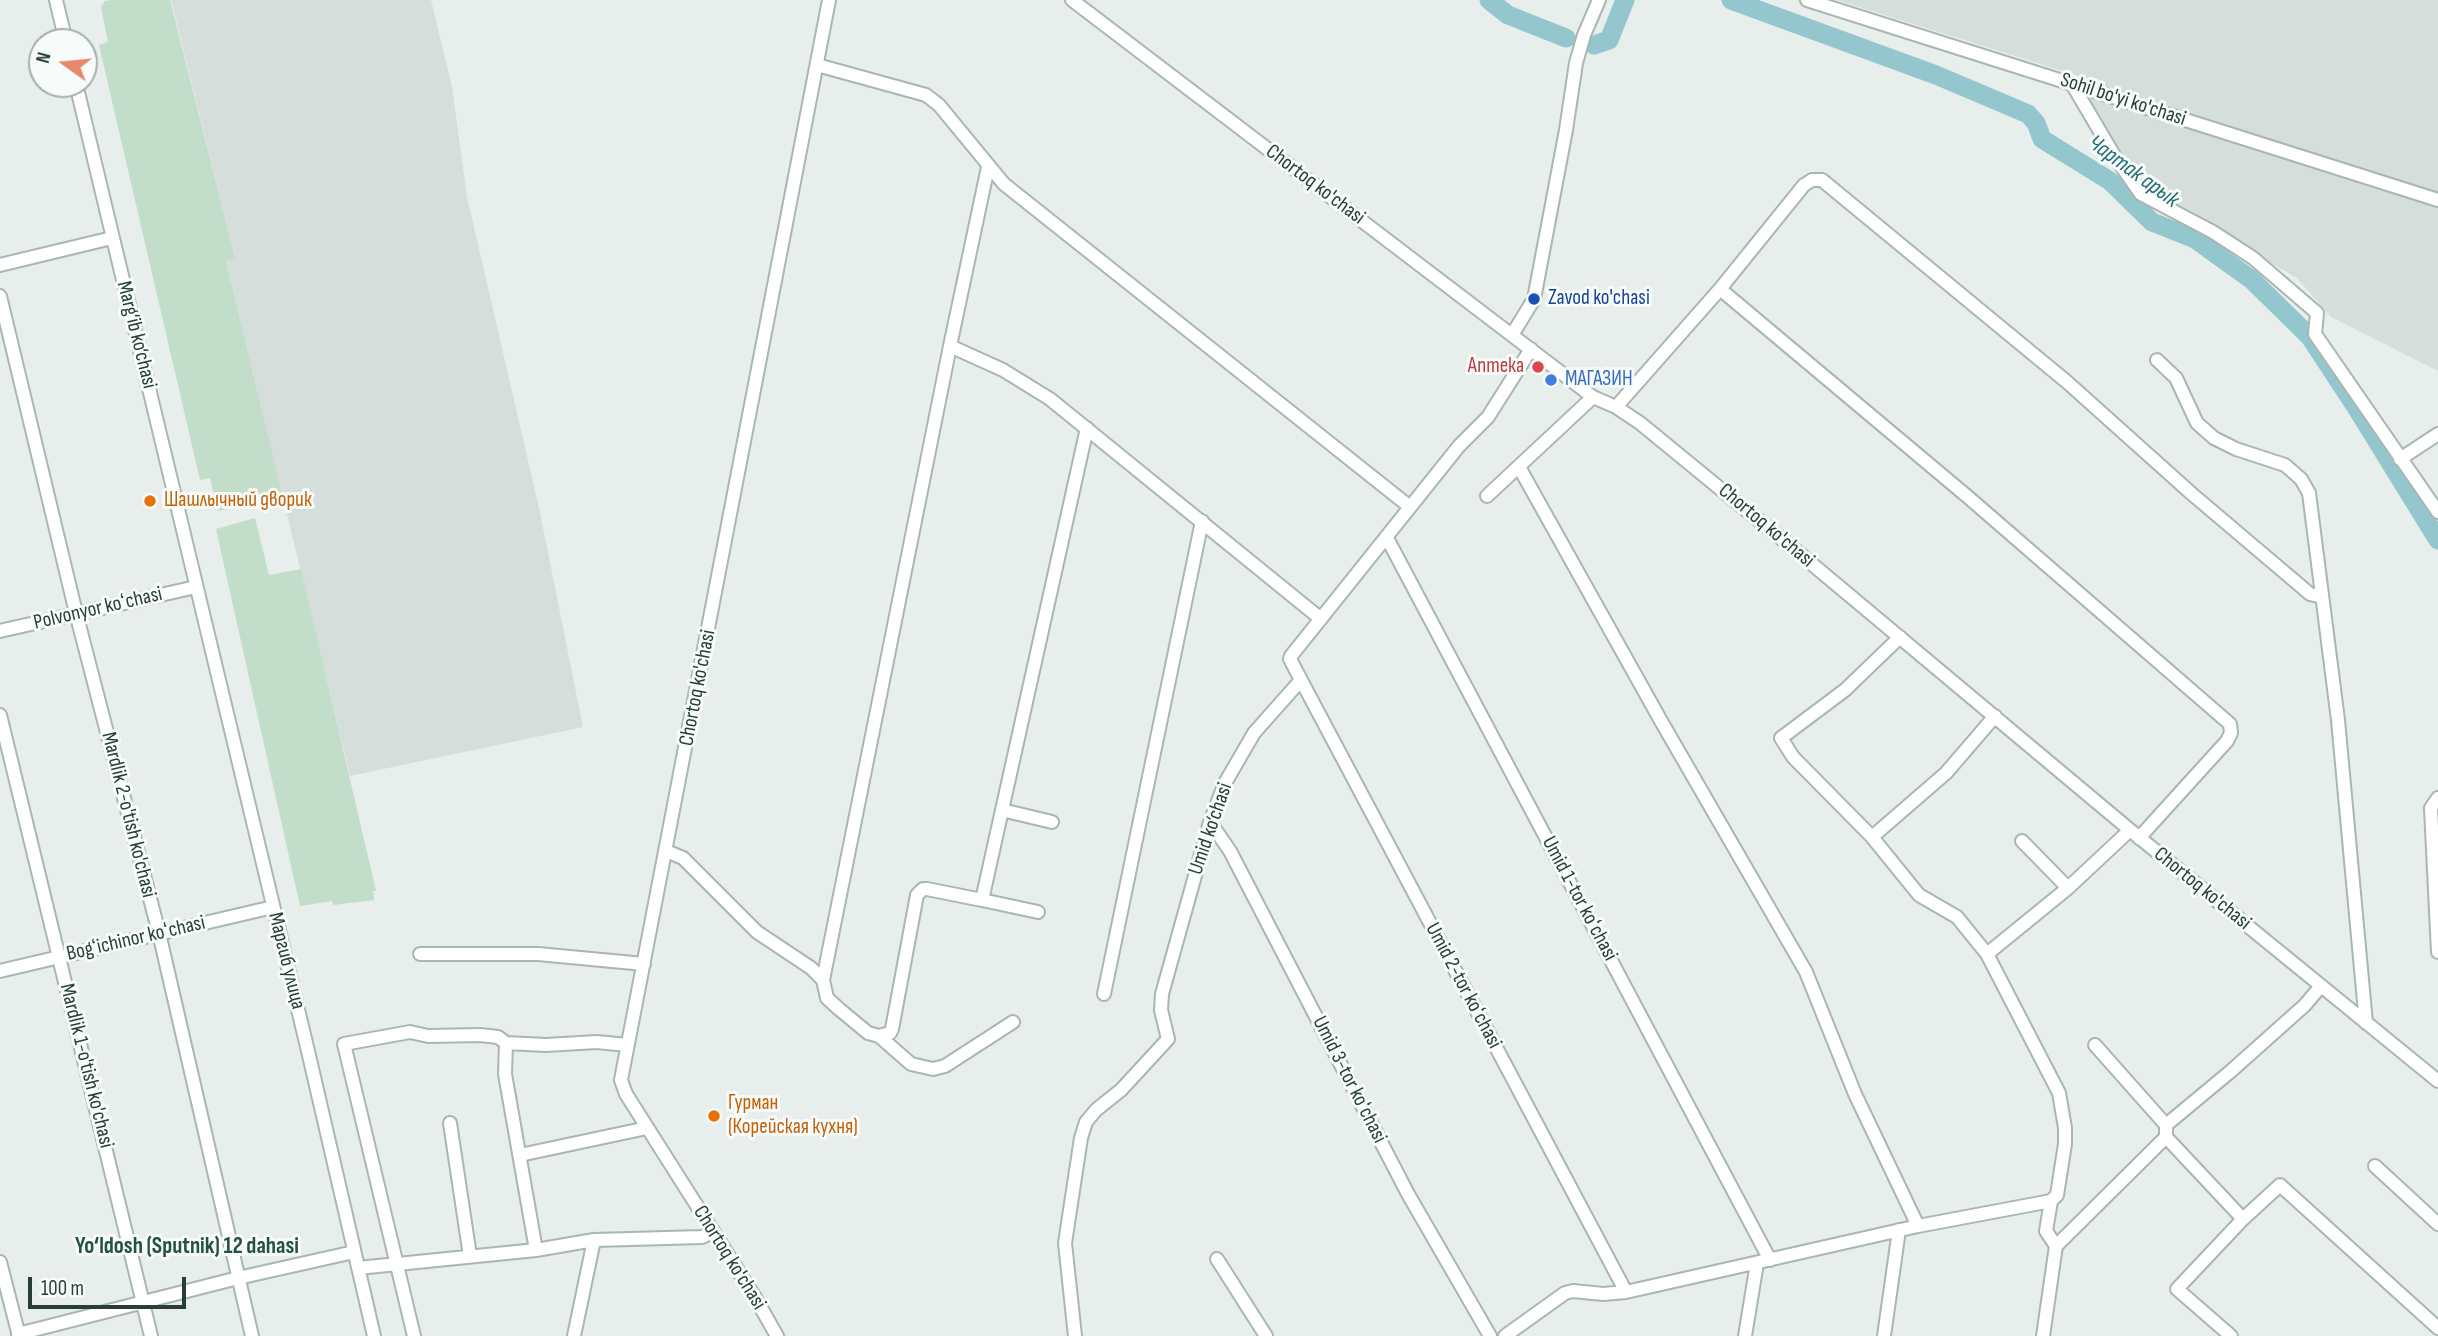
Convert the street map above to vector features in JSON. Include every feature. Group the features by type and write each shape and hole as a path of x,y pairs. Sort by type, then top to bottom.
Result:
{"street":[{"path":"56,0 63,28"},
{"name":"Chortoq ko'chasi","path":"777,1336 623,1087 622,1069 829,0"},
{"name":"Chortoq ko'chasi","path":"1072,0 1593,397 1616,407 1710,480 2438,1082"},
{"path":"1511,335 1534,299 1576,63 1584,34 1599,0"},
{"name":"Sohil bo'yi ko'chasi","path":"1807,0 2438,200"},
{"path":"817,65 926,95 939,105 1004,184 1409,507"},
{"path":"2072,84 2115,157 2141,194 2213,232 2253,258 2317,313 2315,334 2438,512"},
{"name":"Marg‘ib ko‘chasi","path":"79,98 196,587"},
{"path":"988,167 823,980 825,993 830,1002 868,1032 885,1036 892,1029 917,895 923,889 1038,912"},
{"path":"1616,407 1720,289 1804,185 1812,180 1822,180 2067,382 2192,494 2301,586 2311,594 2322,597"},
{"path":"0,265 112,238"},
{"path":"1720,289 1968,497 2230,724 2231,733 2227,741 2135,834 1987,954"},
{"name":"Mardlik 2-o'tish ko'chasi","path":"0,296 76,613 159,933 252,1336"},
{"path":"950,346 1003,370 1050,399 1321,619"},
{"path":"1301,680 1291,657 1459,446 1488,417 1531,349"},
{"path":"2157,360 2176,378 2197,423 2214,438 2236,449 2285,465 2301,479 2309,493 2338,720 2366,1023"},
{"path":"1487,496 1593,397"},
{"path":"982,900 1087,428"},
{"path":"2400,459 2438,435"},
{"path":"1519,467 1806,972 1855,1094 1918,1226"},
{"path":"1104,994 1202,521"},
{"name":"Umid 1-tor koʻchasi","path":"1387,538 1763,1261"},
{"name":"Polvonyor koʻchasi","path":"0,631 196,587"},
{"name":"Маргиб улица","path":"196,587 374,1336"},
{"path":"1505,1336 1566,1293 1573,1291 1603,1294 1626,1292 1899,1230 2050,1200 2057,1195 2065,1144 2059,1093 1987,954 1957,917 1919,895 1872,837 1793,757 1781,738 1845,690 1900,637"},
{"name":"Umid ko‘chasi","path":"1076,1336 1065,1243 1081,1138 1086,1122 1121,1090 1168,1040 1161,1010 1162,994 1210,822 1225,783 1254,733 1301,680"},
{"name":"Umid 2-tor koʻchasi","path":"1301,680 1626,1292"},
{"name":"Mardlik 1-o'tish ko'chasi","path":"0,715 151,1336"},
{"path":"1872,837 1946,773 1995,716"},
{"path":"2438,799 2431,808 2438,952"},
{"path":"1002,810 1052,822"},
{"name":"Umid 3-tor koʻchasi","path":"1210,822 1230,851 1408,1195 1490,1336"},
{"path":"2022,841 2068,888"},
{"path":"666,851 683,858 757,932 811,968 823,980"},
{"name":"Bogʻichinor koʻchasi","path":"0,971 273,907"},
{"path":"420,954 538,954 643,964"},
{"path":"2043,1336 2056,1246 2166,1131 2305,1005 2321,986"},
{"path":"879,1036 911,1065 933,1069 946,1066 1013,1021"},
{"path":"414,1336 344,1044 410,1032 428,1036 498,1037 506,1043 546,1045 597,1042 627,1045"},
{"path":"506,1043 505,1074 536,1250"},
{"path":"2095,1045 2243,1219"},
{"path":"450,1123 470,1256"},
{"path":"520,1155 647,1128"},
{"path":"2375,1166 2438,1224"},
{"path":"2231,1336 2177,1289 2243,1219 2280,1185 2438,1328"},
{"path":"2050,1200 2046,1231 2056,1246"},
{"path":"1884,1336 1899,1230"},
{"path":"358,1268 536,1250 594,1240 702,1237 713,1232"},
{"path":"574,1336 594,1240"},
{"path":"0,1262 18,1335 354,1252"},
{"path":"1217,1259 1266,1336"},
{"path":"1745,1336 1763,1261"}],"shaded area":[{"path":"171,0 431,0 452,87 467,197 539,508 583,727 350,776 226,260 235,258"},
{"path":"1837,0 2438,0 2438,371 2331,317 2297,278 2195,219 2121,164 2087,103 2095,81"}],"green space":[{"path":"170,0 235,258 226,261 283,497 218,511 210,478 200,480 99,45 108,42 101,7 105,1"},
{"path":"255,518 269,575 301,569 376,891 373,891 374,900 333,905 332,901 300,906 216,529"}],"waterway":[{"name":"Чартак арык","path":"1489,0 1508,15 1566,38"},
{"name":"Чартак арык","path":"1594,45 1609,40 1625,0"},
{"name":"Чартак арык","path":"1731,0 1936,75 2028,114 2036,123 2042,139 2110,181 2152,222 2195,239 2252,280 2310,337 2438,540"}],"place":[{"name":"Zavod ko'chasi","path":"1534,299"},
{"name":"Аптека","path":"1538,367"},
{"name":"МАГАЗИН","path":"1551,380"},
{"name":"Шашлычный дворик","path":"150,501"},
{"name":"Гурман (Корейская кухня)","path":"714,1116"}],"district":[{"name":"Yo‘ldosh (Sputnik) 12 dahasi","path":"187,1247"}]}
